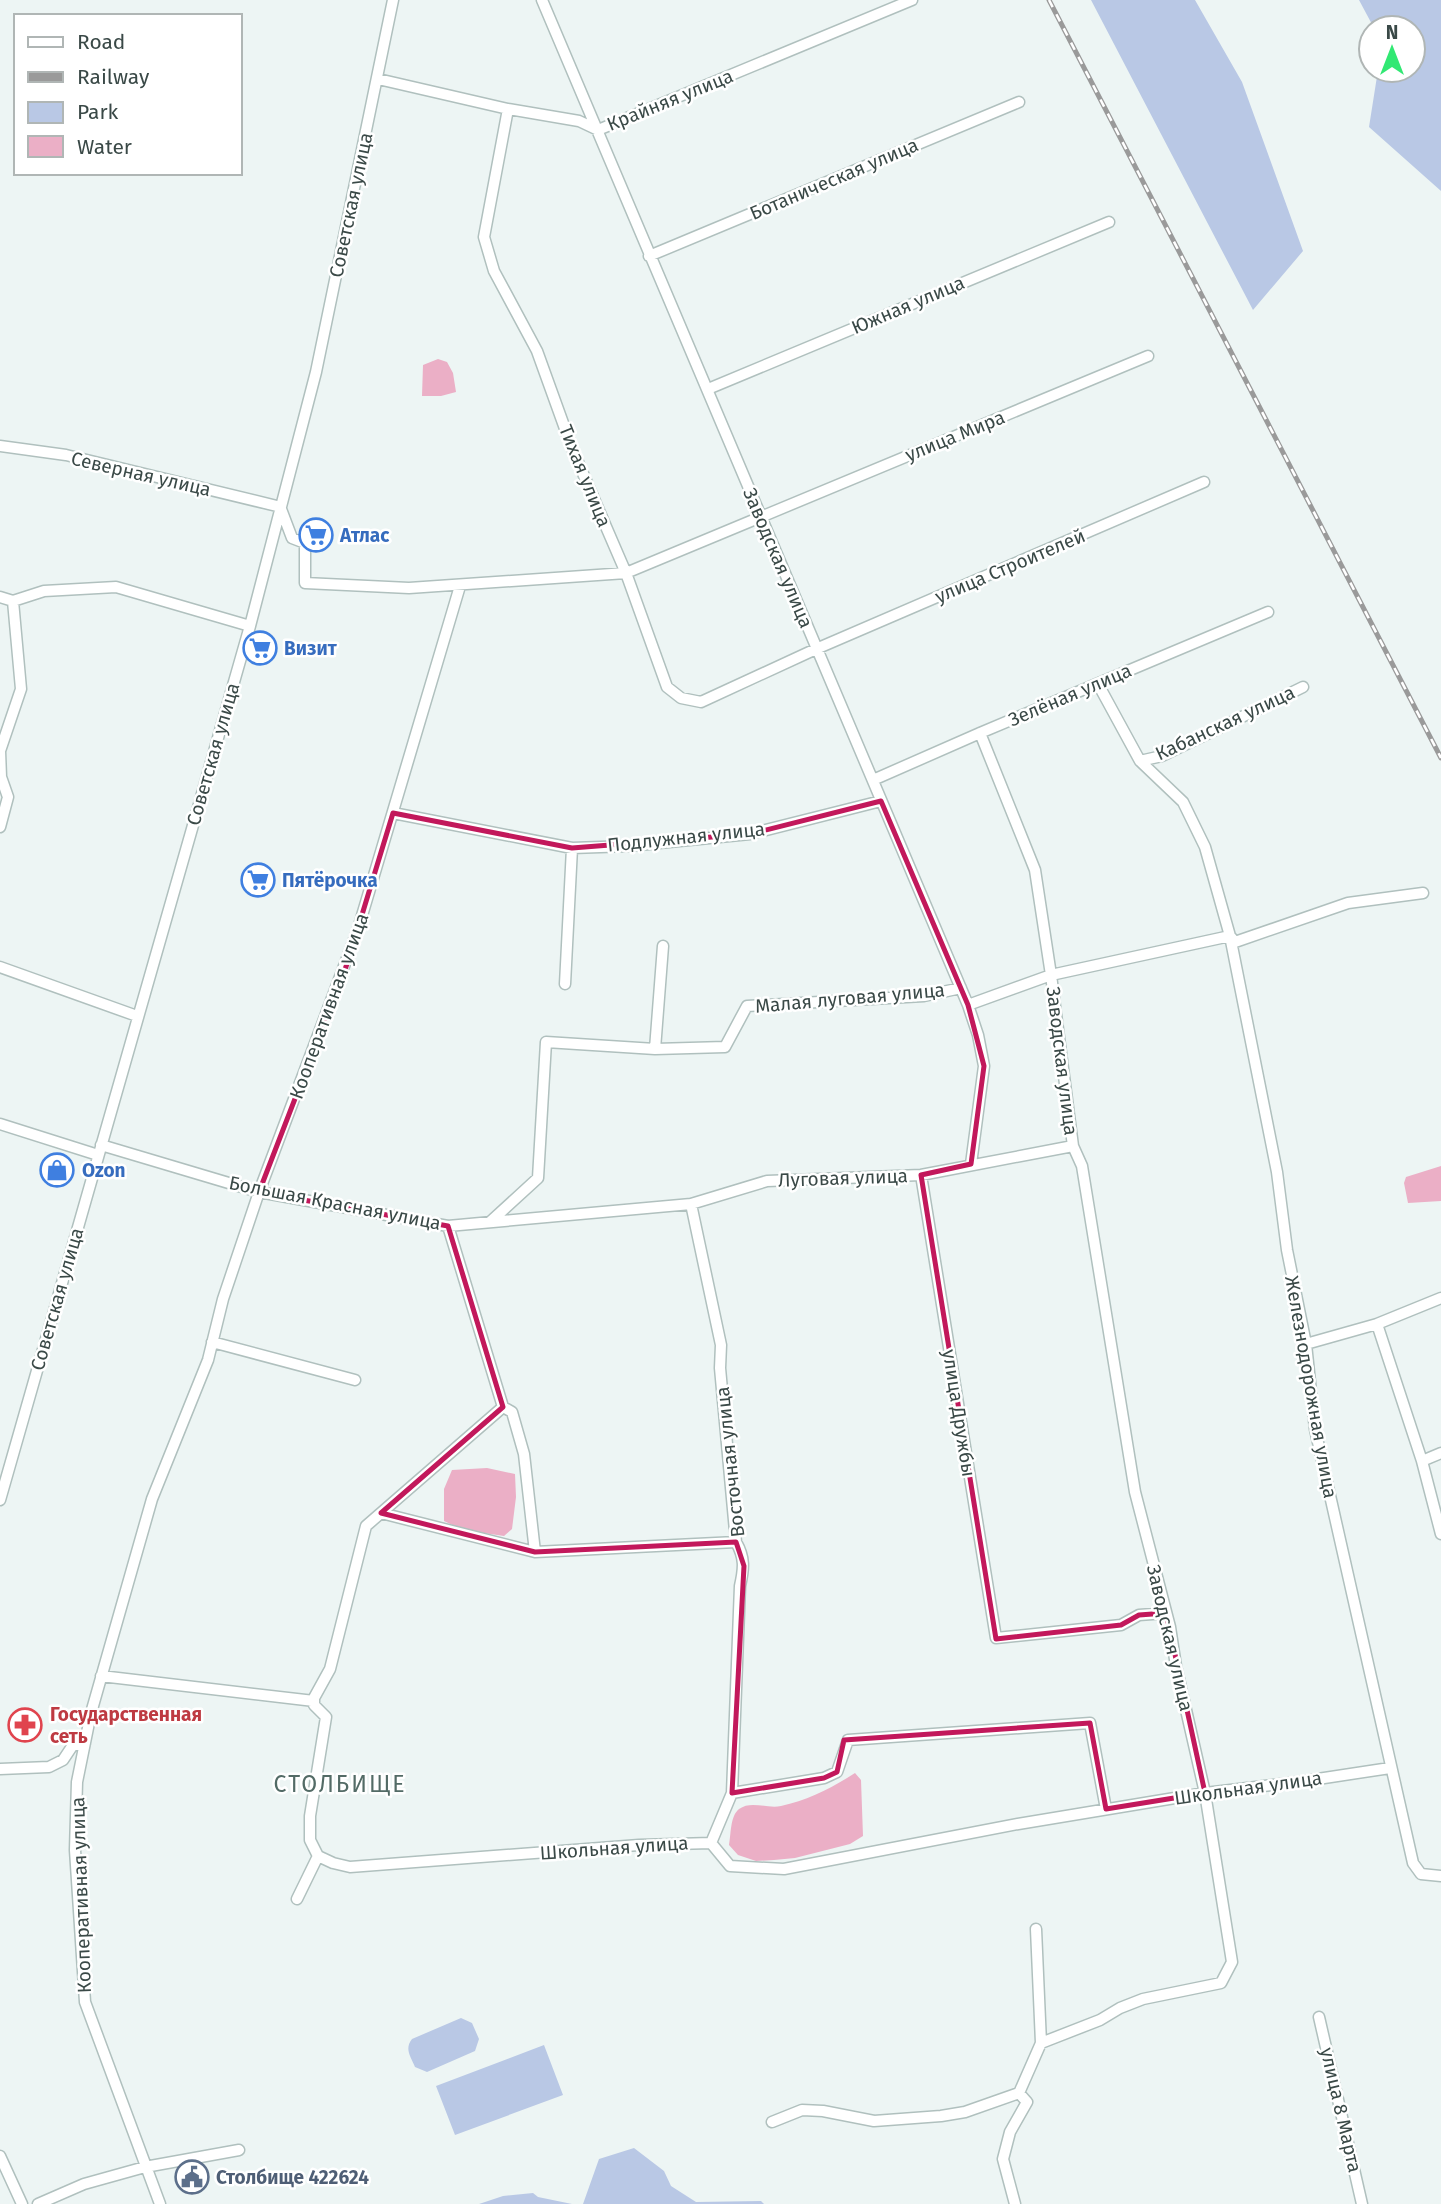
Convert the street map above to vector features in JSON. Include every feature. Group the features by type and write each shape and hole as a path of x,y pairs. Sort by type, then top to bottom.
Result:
{"street":[{"name":"Советская улица","path":"0,1500 250,626 316,372 393,0"},
{"name":"Крайняя улица","path":"378,79 508,109 579,121 597,130 912,0"},
{"name":"Заводская улица","path":"544,1 649,256 708,389 968,1005 985,1066 971,1164"},
{"name":"Ботаническая улица","path":"649,256 1019,103"},
{"name":"Тихая улица","path":"508,109 484,237 494,271 537,351 572,448 626,573 667,687 681,698 701,702 816,649"},
{"name":"Южная улица","path":"708,389 1109,222"},
{"name":"улица Мира","path":"762,516 1149,356"},
{"name":"Северная улица","path":"0,446 65,456 281,507"},
{"name":"улица Строителей","path":"816,649 1204,482"},
{"path":"281,507 292,538 305,543 305,583 407,588 626,573 762,516"},
{"name":"Кооперативная улица","path":"160,2204 85,2002 75,1814 77,1782 101,1676 152,1499 208,1360 223,1298 258,1192 347,964 460,586"},
{"path":"0,597 13,601 44,591 116,587 250,626"},
{"path":"0,827 8,797 1,777 0,751 21,689 13,601"},
{"name":"Зелёная улица","path":"873,780 1268,612"},
{"path":"1098,684 1140,761"},
{"name":"Кабанская улица","path":"1140,761 1162,756 1303,687"},
{"name":"Заводская улица","path":"980,733 1035,870 1073,1146 1082,1166 1135,1492 1166,1613 1205,1793 1232,1962 1222,1983 1143,1999 1120,2008 1101,2020 1041,2043"},
{"name":"Кабанская улица","path":"1140,761 1183,802 1205,847 1230,936"},
{"name":"Подлужная улица","path":"393,813 572,848 629,846 750,834 881,801"},
{"path":"565,984 572,848"},
{"path":"968,1005 1051,975 1230,936 1235,942 1349,903 1423,893"},
{"name":"Железнодорожная улица","path":"1230,936 1277,1172 1287,1250 1306,1344 1315,1429 1390,1768 1413,1863 1420,1874 1441,1875"},
{"path":"655,1049 663,946"},
{"path":"0,967 137,1016"},
{"name":"Малая луговая улица","path":"489,1223 538,1178 546,1042 655,1049 725,1047 747,1006 923,996 961,988"},
{"name":"Большая Красная улица","path":"0,1124 258,1192 448,1226 489,1223"},
{"name":"Луговая улица","path":"489,1223 691,1204 767,1181 921,1175 1073,1146"},
{"name":"улица Дружбы","path":"921,1175 996,1638 1121,1625 1139,1615 1166,1613"},
{"name":"Восточная улица","path":"691,1204 721,1345 720,1368 727,1458 736,1542 742,1553 744,1566 740,1586 732,1793 711,1843"},
{"path":"448,1226 503,1407 512,1412 524,1454 535,1552"},
{"path":"1306,1344 1377,1324 1441,1298"},
{"path":"1377,1324 1422,1461 1441,1534"},
{"path":"212,1342 355,1380"},
{"path":"298,1899 318,1856 310,1840 310,1816 326,1717 314,1705 314,1701 330,1670 366,1526 503,1407"},
{"path":"1422,1461 1441,1453"},
{"path":"381,1513 535,1552 736,1542"},
{"path":"101,1676 314,1701"},
{"path":"732,1793 824,1778 837,1772 848,1740 1090,1723 1106,1809"},
{"path":"0,1769 49,1767 63,1760 73,1745 85,1743"},
{"name":"Школьная улица","path":"318,1856 350,1867 639,1845 711,1843 730,1866 784,1869 1106,1809 1390,1768"},
{"path":"772,2122 802,2110 823,2111 874,2121 941,2116 965,2112 1019,2093 1041,2043 1036,1929"},
{"name":"улица 8 Марта","path":"1319,2017 1362,2204"},
{"path":"1015,2204 1003,2160 1010,2132 1027,2102 1019,2093"},
{"path":"38,2204 84,2184 145,2167 239,2150"},
{"path":"0,2156 22,2204"}],"highlighted area":[{"path":"881,801 968,1005 984,1066 971,1164 921,1175 996,1639 1121,1625 1139,1615 1166,1613 1205,1793 1106,1809 1090,1723 844,1740 837,1772 824,1778 732,1793 744,1566 736,1542 535,1552 381,1513 503,1407 448,1226 259,1192 347,964 393,813 572,848 750,834"}],"green space":[{"path":"1091,0 1195,0 1242,82 1303,251 1253,310"},
{"path":"1359,0 1441,0 1441,191 1369,127 1376,84 1427,84 1427,14 1366,14"},
{"path":"461,2018 472,2023 479,2039 475,2051 427,2072 415,2067 408,2050 412,2039"},
{"path":"544,2045 563,2095 455,2135 436,2086"},
{"path":"634,2148 664,2171 671,2186 696,2202 761,2201 764,2204 583,2204 599,2159"},
{"path":"533,2193 538,2197 572,2204 479,2204 503,2196"}],"water":[{"path":"438,359 447,362 453,373 456,392 441,396 422,396 423,365"},
{"path":"1441,1166 1441,1201 1408,1203 1404,1183 1406,1177"},
{"path":"487,1468 515,1474 516,1497 512,1529 504,1536 463,1530 444,1521 444,1489 452,1470"},
{"path":"855,1773 861,1780 863,1836 850,1844 795,1858 756,1861 738,1855 729,1845 732,1821 736,1812 744,1806 776,1807 791,1803 819,1793"}],"railway":[{"path":"1049,0 1441,758"}],"place":[{"name":"Атлас","path":"316,535"},
{"name":"Визит","path":"260,648"},
{"name":"Пятёрочка","path":"258,880"},
{"name":"Ozon","path":"57,1170"},
{"name":"Государственная сеть","path":"25,1725"},
{"name":"Столбище 422624","path":"192,2177"}],"district":[{"name":"СТОЛБИЩЕ","path":"340,1784"}]}
